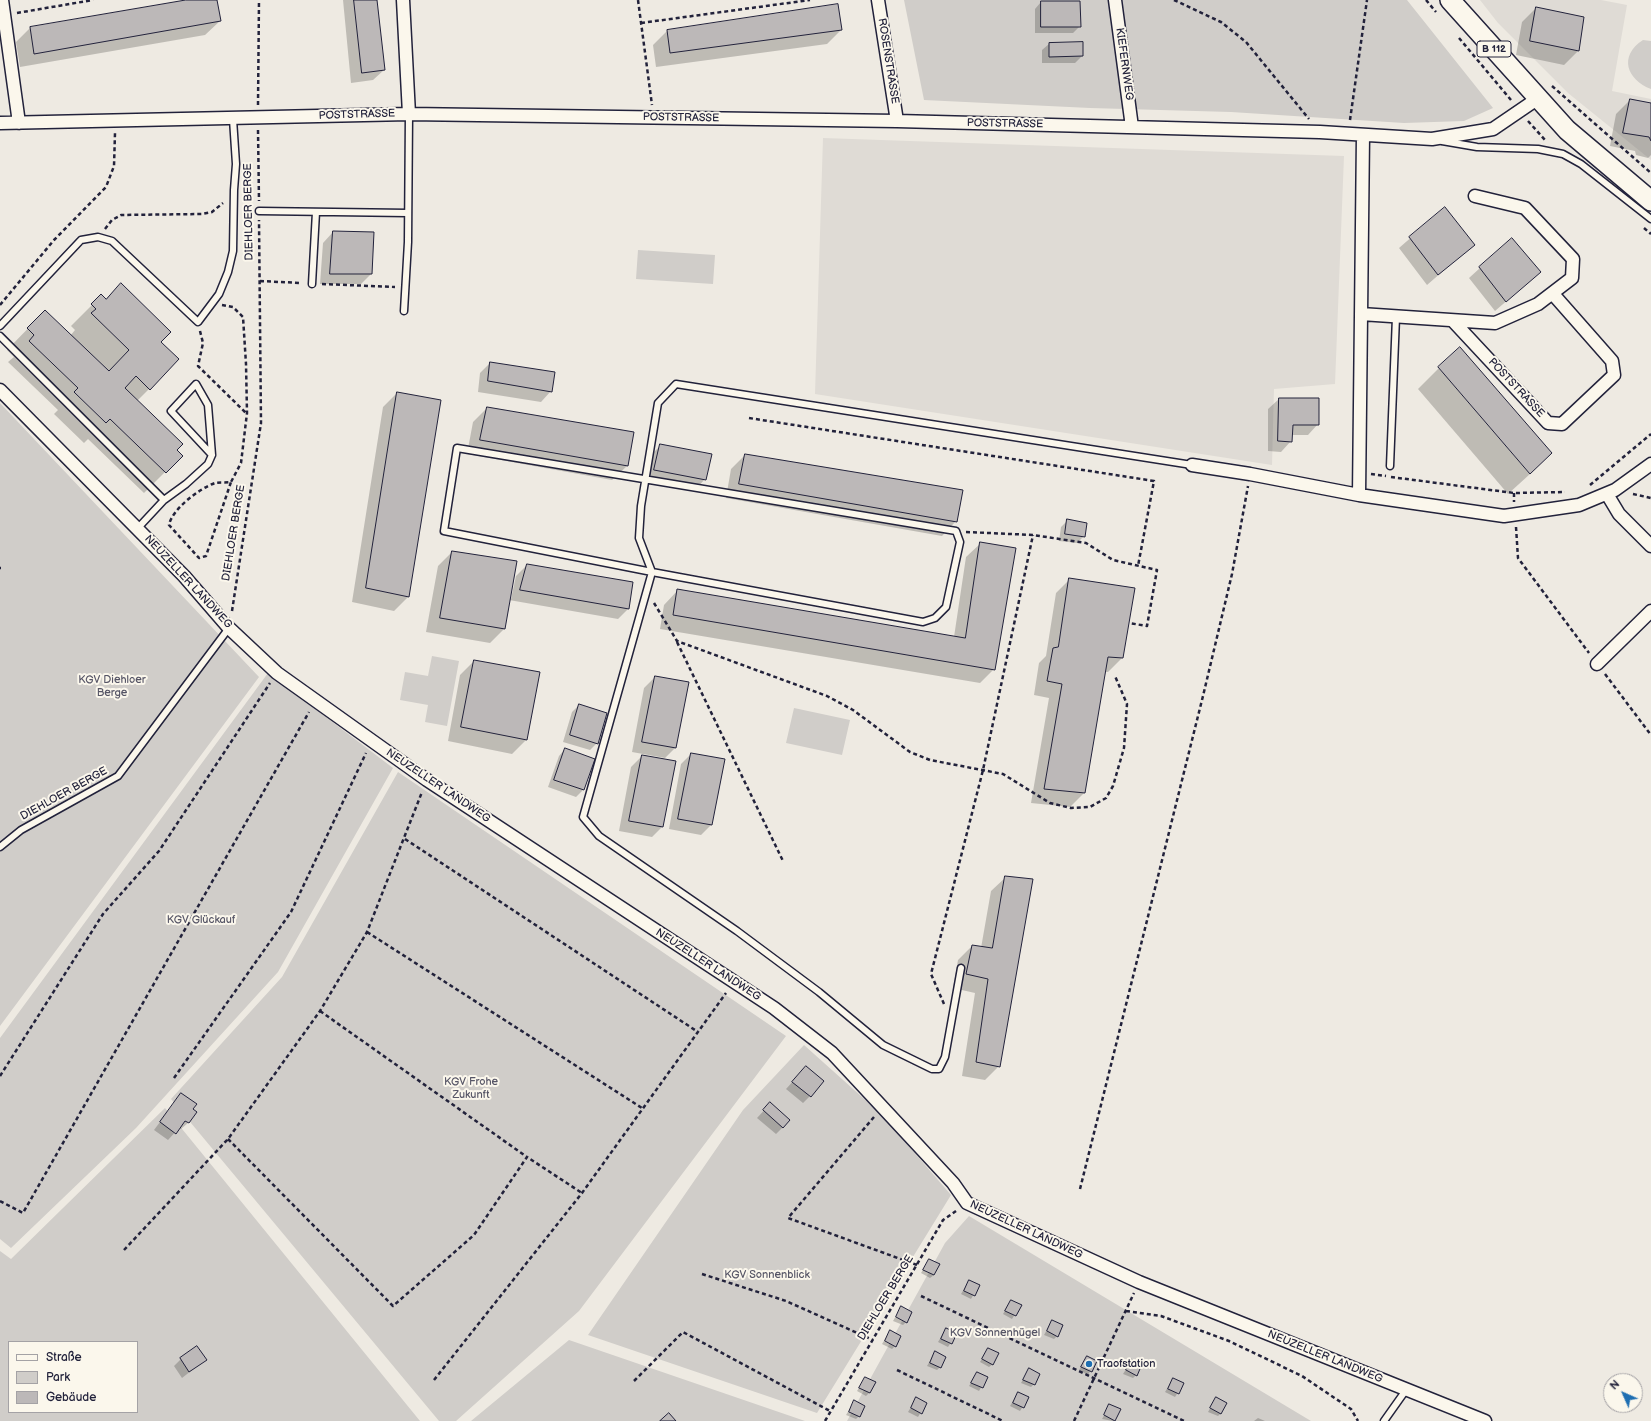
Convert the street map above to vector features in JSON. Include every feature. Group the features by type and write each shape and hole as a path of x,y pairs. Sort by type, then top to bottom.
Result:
{"main road":[{"name":"B 112","path":"1450,0 1537,99 1578,140 1651,201"}],"street":[{"path":"2,0 19,123"},
{"path":"403,0 409,114"},
{"name":"ROSENSTRASSE","path":"878,0 897,121"},
{"name":"KIEFERNWEG","path":"1115,0 1132,127"},
{"name":"POSTSTRASSE","path":"0,123 409,114 897,121 1320,132 1432,139 1493,129 1537,99"},
{"path":"1359,495 1363,135"},
{"path":"1361,314 1453,321 1495,322 1538,304 1572,278 1573,259 1525,208 1475,196"},
{"name":"POSTSTRASSE","path":"1453,321 1548,423 1562,424 1614,375 1612,361 1553,294"},
{"name":"NEUZELLER LANDWEG","path":"0,390 184,576 229,628 277,673 427,780 774,1008 832,1053 953,1183 966,1203 1139,1282 1485,1421"},
{"path":"1192,465 1250,474 1359,495 1504,516 1579,505 1615,490 1651,464"},
{"path":"1607,494 1619,514 1651,546"},
{"path":"1597,664 1651,611"}],"lane":[{"path":"404,311 408,213 409,114"},
{"path":"0,326 81,240 98,237 112,241 198,322 218,294 228,272 233,251 236,164 233,119"},
{"path":"1432,139 1477,147 1538,149 1563,154 1581,164 1651,220"},
{"path":"259,211 408,213"},
{"path":"312,284 316,212"},
{"path":"1390,466 1396,316"},
{"path":"0,336 164,500"},
{"path":"137,528 164,500 186,484 208,464 212,454 208,405 196,384 171,411 212,454"},
{"path":"961,968 945,1057 939,1069 932,1069 883,1045 819,992 737,931 599,836 583,817 652,572 639,538 640,506 658,403 676,384 1192,465"},
{"path":"458,448 645,481 956,531 960,542 946,607 935,618 923,622 652,572 444,531 458,448"},
{"name":"DIEHLOER BERGE","path":"0,847 21,830 118,776 229,628"},
{"path":"1384,1421 1406,1390"}],"path":[{"path":"4,16 93,0"},
{"name":"DIEHLOER BERGE","path":"229,628 261,423 258,118 259,0"},
{"path":"638,0 653,118"},
{"path":"641,23 810,0"},
{"path":"1174,0 1221,22 1246,42 1320,132"},
{"path":"1348,134 1367,0"},
{"path":"1546,82 1563,94 1651,173"},
{"path":"0,305 54,240 106,187 114,166 116,121"},
{"path":"98,237 112,220 121,215 202,214 212,212 234,190"},
{"path":"260,281 405,287"},
{"path":"198,322 203,343 198,366 247,413"},
{"path":"749,418 1154,481 1138,566"},
{"path":"1587,487 1651,434"},
{"path":"1360,473 1514,493 1566,492"},
{"path":"1080,1189 1216,643 1232,574 1250,474"},
{"path":"1514,493 1518,558 1651,735"},
{"path":"956,531 1033,535 1086,543 1113,560 1157,570 1147,626 1129,623"},
{"path":"952,1024 931,974 983,770 1033,535"},
{"path":"647,590 677,641 783,861"},
{"path":"677,641 827,696 853,710 910,752 930,760 1003,774 1050,803 1071,808 1090,807 1106,798 1113,786 1124,748 1127,704 1115,676"},
{"path":"0,1076 103,914 159,851 277,673"},
{"path":"0,1200 23,1213 315,701"},
{"path":"174,1078 291,912 372,742"},
{"path":"124,1250 228,1139 320,1011 367,932 427,780"},
{"path":"405,839 698,1032"},
{"path":"367,932 642,1108"},
{"path":"434,1380 582,1193 734,982"},
{"path":"320,1011 527,1157 582,1193"},
{"path":"883,1107 788,1218 917,1265"},
{"path":"228,1139 393,1306 474,1235 527,1157"},
{"name":"DIEHLOER BERGE","path":"825,1421 943,1220 966,1203"},
{"path":"702,1274 786,1301 873,1340"},
{"path":"1074,1421 1139,1282"},
{"path":"921,1296 1184,1421"},
{"path":"1126,1311 1161,1316 1229,1341 1302,1376 1351,1409 1358,1421"},
{"path":"634,1381 683,1332 830,1411"},
{"path":"897,1370 1003,1421"}],"shaded area":[{"path":"1480,0 1601,0 1627,5 1612,91 1651,99 1651,160 1568,93 1498,23"},
{"path":"823,138 1344,156 1335,384 1274,389 1272,465 815,394"}],"green space":[{"path":"904,0 1407,0 1493,108 1464,121 1404,123 1231,112 1090,108 924,100"},
{"path":"1643,40 1651,41 1651,89 1636,80 1631,74 1629,67 1628,60 1630,53 1635,46"},
{"path":"638,250 715,255 713,284 636,279"},
{"name":"KGV Diehloer Berge","path":"0,403 259,677 0,1026"},
{"path":"432,656 459,661 447,726 425,722 428,705 400,700 405,672 428,676"},
{"name":"KGV Glückauf","path":"268,673 393,768 278,972 136,1128 11,1248 0,1239 0,1038"},
{"path":"794,708 850,720 842,755 786,743"},
{"name":"KGV Frohe Zukunft","path":"398,772 786,1036 579,1311 456,1421 439,1421 171,1099 282,977"},
{"name":"KGV Sonnenblick","path":"804,1045 881,1114 951,1195 817,1413 588,1335 743,1110"},
{"path":"165,1108 420,1421 0,1421 0,1251 11,1259"},
{"name":"KGV Sonnenhügel","path":"969,1216 1311,1421 847,1421 945,1243"},
{"path":"569,1340 805,1421 471,1421"}],"building":[{"path":"186,0 217,0 221,21 34,54 30,27"},
{"path":"354,0 377,0 385,70 362,73"},
{"path":"1041,1 1080,1 1081,27 1041,27"},
{"path":"838,4 842,30 670,53 667,30"},
{"path":"1536,7 1584,17 1579,51 1530,41"},
{"path":"1083,42 1083,56 1049,57 1049,43"},
{"path":"1630,99 1651,103 1651,141 1649,137 1623,133"},
{"path":"1445,207 1475,245 1438,275 1409,237"},
{"path":"333,231 374,232 372,274 330,274"},
{"path":"1512,238 1541,272 1506,302 1479,267"},
{"path":"121,283 171,332 161,342 179,359 150,390 136,376 125,388 183,444 177,450 183,456 166,473 110,419 106,423 74,392 78,388 29,341 34,335 27,328 45,310 109,371 129,350 91,313 96,309 91,304 101,294 106,299"},
{"path":"1460,347 1552,453 1530,474 1438,367"},
{"path":"490,362 555,372 552,392 488,381"},
{"path":"397,392 441,400 409,597 366,588"},
{"path":"1279,398 1319,398 1319,425 1293,425 1292,442 1278,441"},
{"path":"487,407 634,432 628,466 480,440"},
{"path":"660,444 712,454 706,480 654,470"},
{"path":"745,454 963,490 957,522 739,484"},
{"path":"1067,519 1087,523 1085,537 1065,534"},
{"path":"980,542 1016,548 995,670 673,615 677,589 965,638"},
{"path":"452,551 517,561 505,629 440,618"},
{"path":"527,564 633,582 629,609 520,590"},
{"path":"1069,578 1135,588 1123,658 1108,657 1085,793 1044,789 1062,684 1047,681 1053,648 1058,647"},
{"path":"474,660 540,672 527,740 461,727"},
{"path":"655,676 689,682 676,748 642,742"},
{"path":"579,704 607,713 598,744 570,735"},
{"path":"565,748 595,759 584,790 554,780"},
{"path":"691,753 725,759 712,825 678,819"},
{"path":"642,755 676,761 663,827 629,821"},
{"path":"1005,876 1033,879 1000,1067 976,1062 988,979 966,974 972,945 992,948"},
{"path":"806,1066 824,1081 811,1097 792,1082"},
{"path":"181,1093 197,1104 193,1109 197,1112 189,1123 185,1121 176,1134 160,1122"},
{"path":"770,1102 790,1120 783,1128 763,1110"},
{"path":"929,1259 940,1264 934,1275 923,1270"},
{"path":"969,1280 980,1285 975,1296 964,1291"},
{"path":"1011,1300 1022,1305 1016,1316 1005,1311"},
{"path":"901,1306 912,1312 907,1323 896,1317"},
{"path":"1052,1320 1063,1325 1058,1337 1047,1331"},
{"path":"946,1328 957,1333 952,1344 941,1339"},
{"path":"890,1330 901,1336 896,1347 885,1341"},
{"path":"197,1346 207,1360 189,1372 180,1358"},
{"path":"988,1348 999,1353 993,1365 982,1359"},
{"path":"935,1351 946,1357 941,1368 930,1363"},
{"name":"Traofstation","path":"1087,1356 1097,1361 1092,1372 1081,1367"},
{"path":"1131,1359 1142,1364 1137,1376 1126,1370"},
{"path":"1029,1368 1040,1374 1035,1385 1023,1380"},
{"path":"977,1372 988,1377 983,1388 971,1383"},
{"path":"865,1377 876,1382 870,1393 859,1388"},
{"path":"1173,1378 1184,1383 1179,1394 1168,1389"},
{"path":"1018,1392 1029,1397 1024,1408 1013,1403"},
{"path":"916,1397 927,1403 922,1414 911,1408"},
{"path":"1216,1397 1227,1403 1221,1414 1210,1408"},
{"path":"854,1400 865,1406 860,1417 849,1412"},
{"path":"1109,1404 1121,1409 1115,1421 1104,1415"},
{"path":"669,1413 676,1421 660,1421"}],"place":[{"name":"Traofstation","path":"1089,1364"}]}
